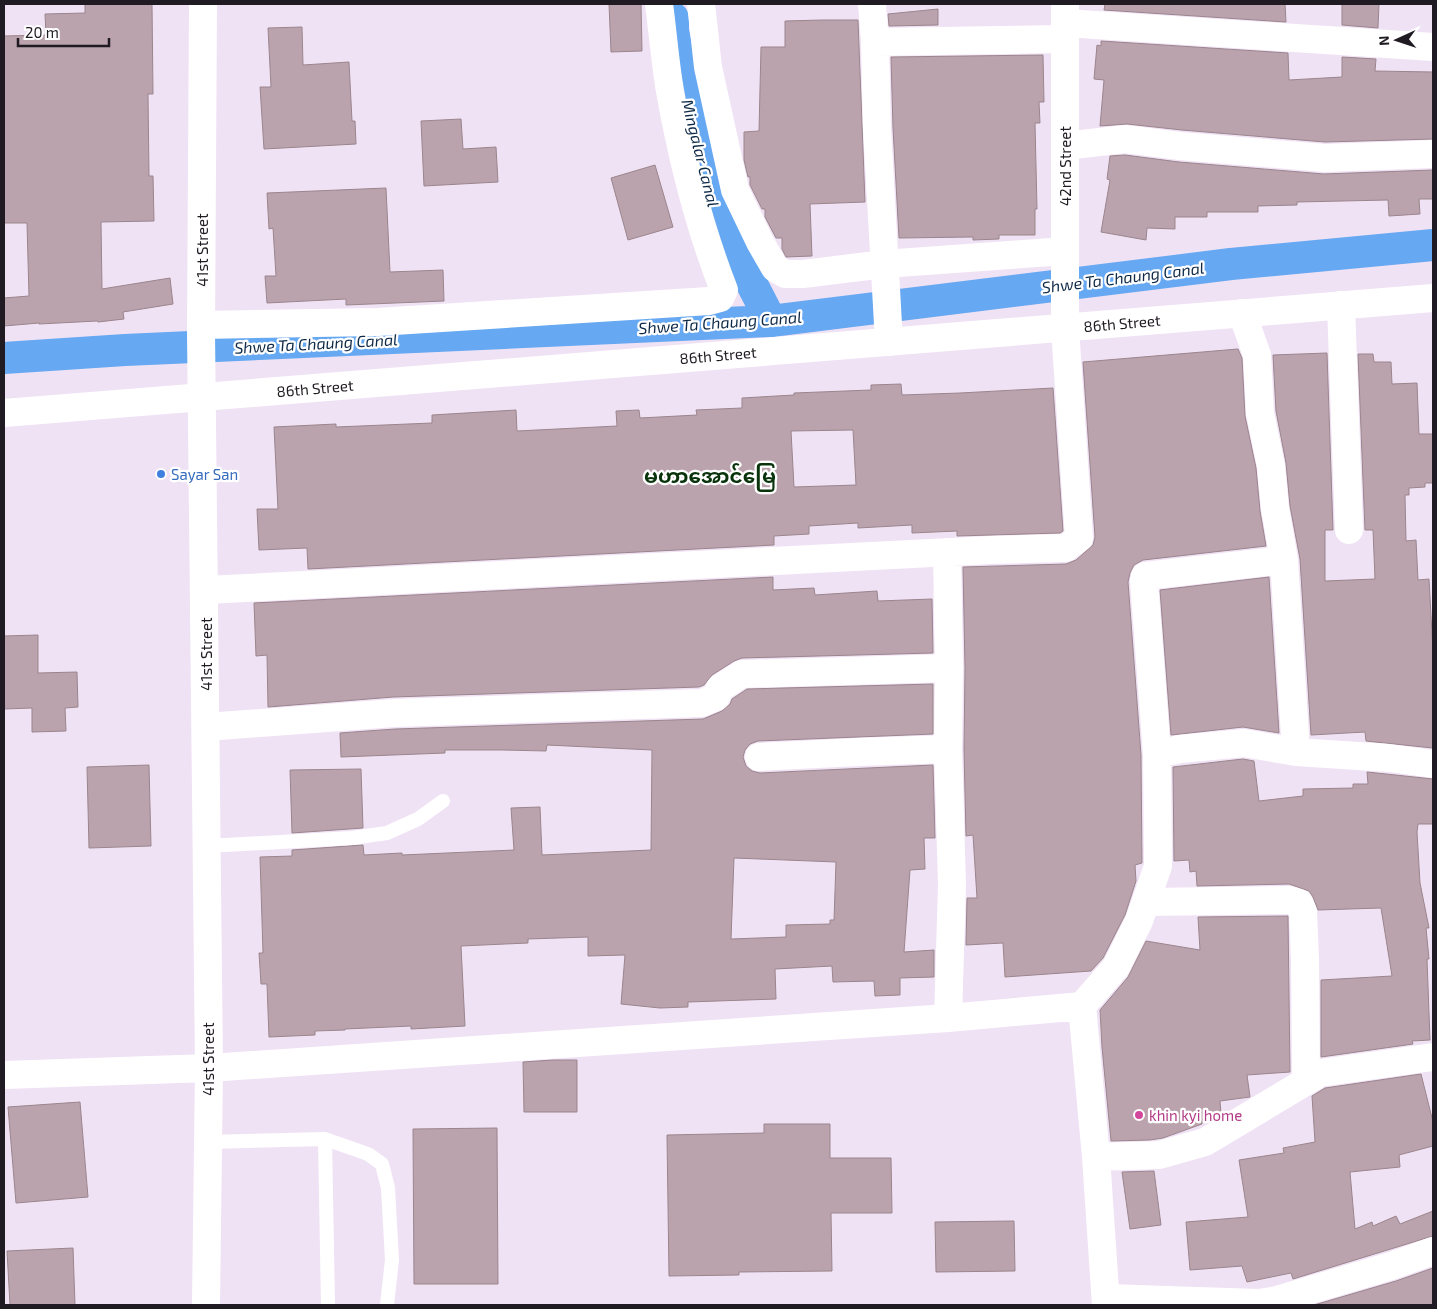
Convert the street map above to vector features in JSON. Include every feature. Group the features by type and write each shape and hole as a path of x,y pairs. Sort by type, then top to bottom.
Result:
{"street":[{"name":"41st Street","path":"203,4 201,328 209,1068 206,1305"},
{"path":"201,328 378,322 709,301 720,298 724,290 712,261 688,176 670,91 659,4"},
{"path":"701,4 708,67 735,190 775,268 785,274 803,274 885,270 1065,255"},
{"path":"872,4 888,330"},
{"path":"875,42 1065,22 1433,47"},
{"name":"42nd Street","path":"947,552 1066,548 1079,538 1065,316 1065,22"},
{"path":"1065,146 1125,139 1180,146 1325,158 1433,154"},
{"name":"86th Street","path":"4,413 202,391 888,330 1065,316 1242,313 1433,298"},
{"path":"1341,305 1349,530"},
{"path":"1242,313 1257,355 1260,414 1271,466 1275,508 1284,560 1296,752"},
{"path":"205,590 947,552 948,749 952,885 948,1018"},
{"path":"4,1075 209,1068 948,1018 1082,1006 1116,967 1139,922 1158,866 1157,754 1145,576 1284,560"},
{"path":"206,727 394,713 702,703 716,697 720,688 742,674 949,668"},
{"path":"1157,754 1180,749 1244,743 1296,752 1389,758 1433,764"},
{"path":"759,757 948,749"},
{"path":"1146,902 1289,900 1299,903 1303,912 1305,959 1306,1080"},
{"path":"1082,1006 1096,1157 1106,1302 1278,1302 1433,1251"},
{"path":"1096,1157 1159,1155 1205,1142 1320,1073 1433,1057"}],"lane":[{"path":"207,846 352,838 387,833 418,819 443,801"},
{"path":"208,1142 325,1139 368,1154 382,1164 388,1188 392,1260 387,1305"},
{"path":"325,1139 328,1305"}],"building":[{"path":"85,4 152,4 153,94 148,94 149,176 153,176 154,221 101,222 102,289 170,278 173,304 123,312 124,319 4,326 4,298 29,296 27,223 4,223 4,36 46,35 45,14 85,13"},
{"path":"609,4 641,4 642,51 611,52"},
{"path":"1105,4 1285,4 1286,22 1104,10"},
{"path":"1342,4 1379,4 1378,28 1342,25"},
{"path":"938,9 938,25 889,26 888,14"},
{"path":"858,20 865,202 810,204 812,256 786,257 782,249 782,238 776,238 765,217 765,209 762,209 750,185 750,177 748,177 744,160 744,132 759,131 761,47 785,47 785,21"},
{"path":"302,27 303,65 349,62 352,121 355,121 356,144 264,149 260,87 271,87 268,28"},
{"path":"1101,41 1288,53 1289,80 1342,77 1342,57 1376,59 1375,71 1433,72 1433,139 1325,142 1127,124 1100,126 1104,80 1094,79 1097,45 1101,46"},
{"path":"1043,55 1044,102 1039,102 1040,123 1035,123 1037,209 1035,209 1035,235 999,235 999,239 973,240 973,237 899,238 891,57"},
{"path":"461,119 463,149 496,147 498,182 424,186 421,121"},
{"path":"1125,155 1179,162 1324,174 1433,170 1433,199 1419,199 1420,214 1389,216 1388,200 1297,202 1297,205 1258,206 1258,212 1207,212 1207,217 1175,217 1175,229 1147,228 1146,240 1101,232 1110,180 1107,179 1110,156"},
{"path":"655,165 673,227 628,240 611,178"},
{"path":"386,188 390,272 443,270 444,301 346,305 346,299 267,303 265,276 276,276 273,228 269,229 267,193"},
{"path":"1238,349 1242,358 1245,416 1256,468 1260,511 1266,546 1143,560 1134,565 1128,582 1141,755 1142,863 1135,865 1136,881 1125,915 1103,958 1091,971 1005,977 1003,943 966,945 967,898 977,898 973,835 966,836 963,567 1066,564 1076,560 1093,545 1095,537 1083,362"},
{"path":"1327,353 1333,530 1325,530 1325,581 1375,579 1373,530 1365,530 1358,354 1373,354 1374,362 1391,362 1392,384 1417,383 1419,434 1433,434 1433,483 1425,483 1425,487 1409,488 1409,495 1405,495 1406,541 1416,540 1418,580 1429,579 1433,652 1433,748 1366,741 1365,732 1311,735 1300,559 1290,506 1286,463 1276,411 1273,355"},
{"path":"901,384 902,395 1053,388 1063,531 1060,533 957,536 957,531 912,533 912,525 858,528 858,523 809,526 809,534 774,536 774,545 308,569 307,548 259,550 257,509 278,509 274,427 336,424 336,427 432,423 432,415 516,410 517,431 617,426 616,411 639,410 640,418 697,415 696,410 742,408 742,398 794,395 794,393 871,390 871,385","holes":["853,430 856,485 794,487 791,431"]},
{"path":"773,577 773,590 814,588 815,595 877,591 878,601 932,599 933,653 742,658 712,675 704,685 699,687 393,697 268,707 267,655 256,656 254,603"},
{"path":"1269,577 1279,733 1243,727 1171,735 1160,590"},
{"path":"38,635 38,673 77,672 78,707 65,708 66,731 32,732 32,708 4,709 4,636"},
{"path":"933,684 933,734 758,741 750,744 745,750 743,757 746,766 752,771 760,773 933,765 935,838 924,838 925,869 910,870 904,952 934,950 934,977 900,978 900,995 875,996 874,981 833,982 832,966 775,969 776,999 688,1002 688,1007 660,1008 621,1004 625,955 588,956 588,937 528,939 528,943 461,946 465,1026 411,1029 411,1026 345,1029 315,1031 315,1035 269,1037 267,984 261,984 259,953 263,953 260,857 292,856 292,850 363,845 364,855 514,850 511,808 540,807 542,855 651,850 652,750 547,745 546,751 445,750 445,753 341,757 340,733 395,729 703,719 722,711 730,704 732,699 747,689","holes":["734,858 836,862 834,920 830,920 830,924 786,925 786,937 731,939"]},
{"path":"1243,759 1254,761 1259,801 1303,796 1303,789 1353,788 1353,784 1368,784 1367,772 1433,779 1433,824 1418,824 1417,832 1420,883 1429,928 1426,928 1429,959 1427,959 1430,1040 1412,1041 1413,1044 1321,1057 1321,980 1392,976 1381,908 1318,910 1309,891 1289,884 1197,886 1196,871 1190,872 1189,860 1174,861 1173,767"},
{"path":"149,765 151,846 89,848 87,767"},
{"path":"361,769 363,828 292,833 290,770"},
{"path":"1288,916 1290,1072 1247,1075 1250,1097 1220,1101 1221,1114 1202,1120 1202,1124 1163,1138 1111,1141 1100,1010 1128,977 1146,941 1200,950 1198,917"},
{"path":"577,1060 577,1112 524,1112 523,1062"},
{"path":"1421,1074 1433,1122 1433,1146 1399,1155 1400,1167 1350,1172 1355,1229 1372,1222 1373,1226 1396,1216 1400,1224 1433,1211 1433,1236 1293,1279 1291,1273 1247,1282 1242,1266 1190,1270 1186,1222 1248,1217 1239,1160 1284,1153 1283,1148 1315,1142 1312,1096 1325,1088"},
{"path":"80,1102 88,1197 16,1203 8,1107"},
{"path":"764,1124 830,1124 830,1158 891,1158 892,1213 831,1213 832,1271 739,1272 739,1275 669,1276 667,1135 764,1133"},
{"path":"497,1128 498,1284 414,1284 413,1129"},
{"path":"1154,1171 1161,1225 1130,1229 1122,1172"},
{"path":"1014,1221 1015,1271 936,1272 935,1222"},
{"path":"73,1248 75,1305 10,1305 7,1251"},
{"path":"1433,1268 1433,1305 1314,1305 1396,1281"}],"waterway":[{"name":"Mingalar Canal","path":"673,18 673,31 710,203 771,321"},
{"name":"Shwe Ta Chaung Canal","path":"4,358 125,350 771,321 1231,264 1433,245"}],"place":[{"name":"Sayar San","path":"161,474"},
{"name":"khin kyi home","path":"1139,1115"}],"district":[{"name":"မဟာအောင်မြေ","path":"710,475"}]}
